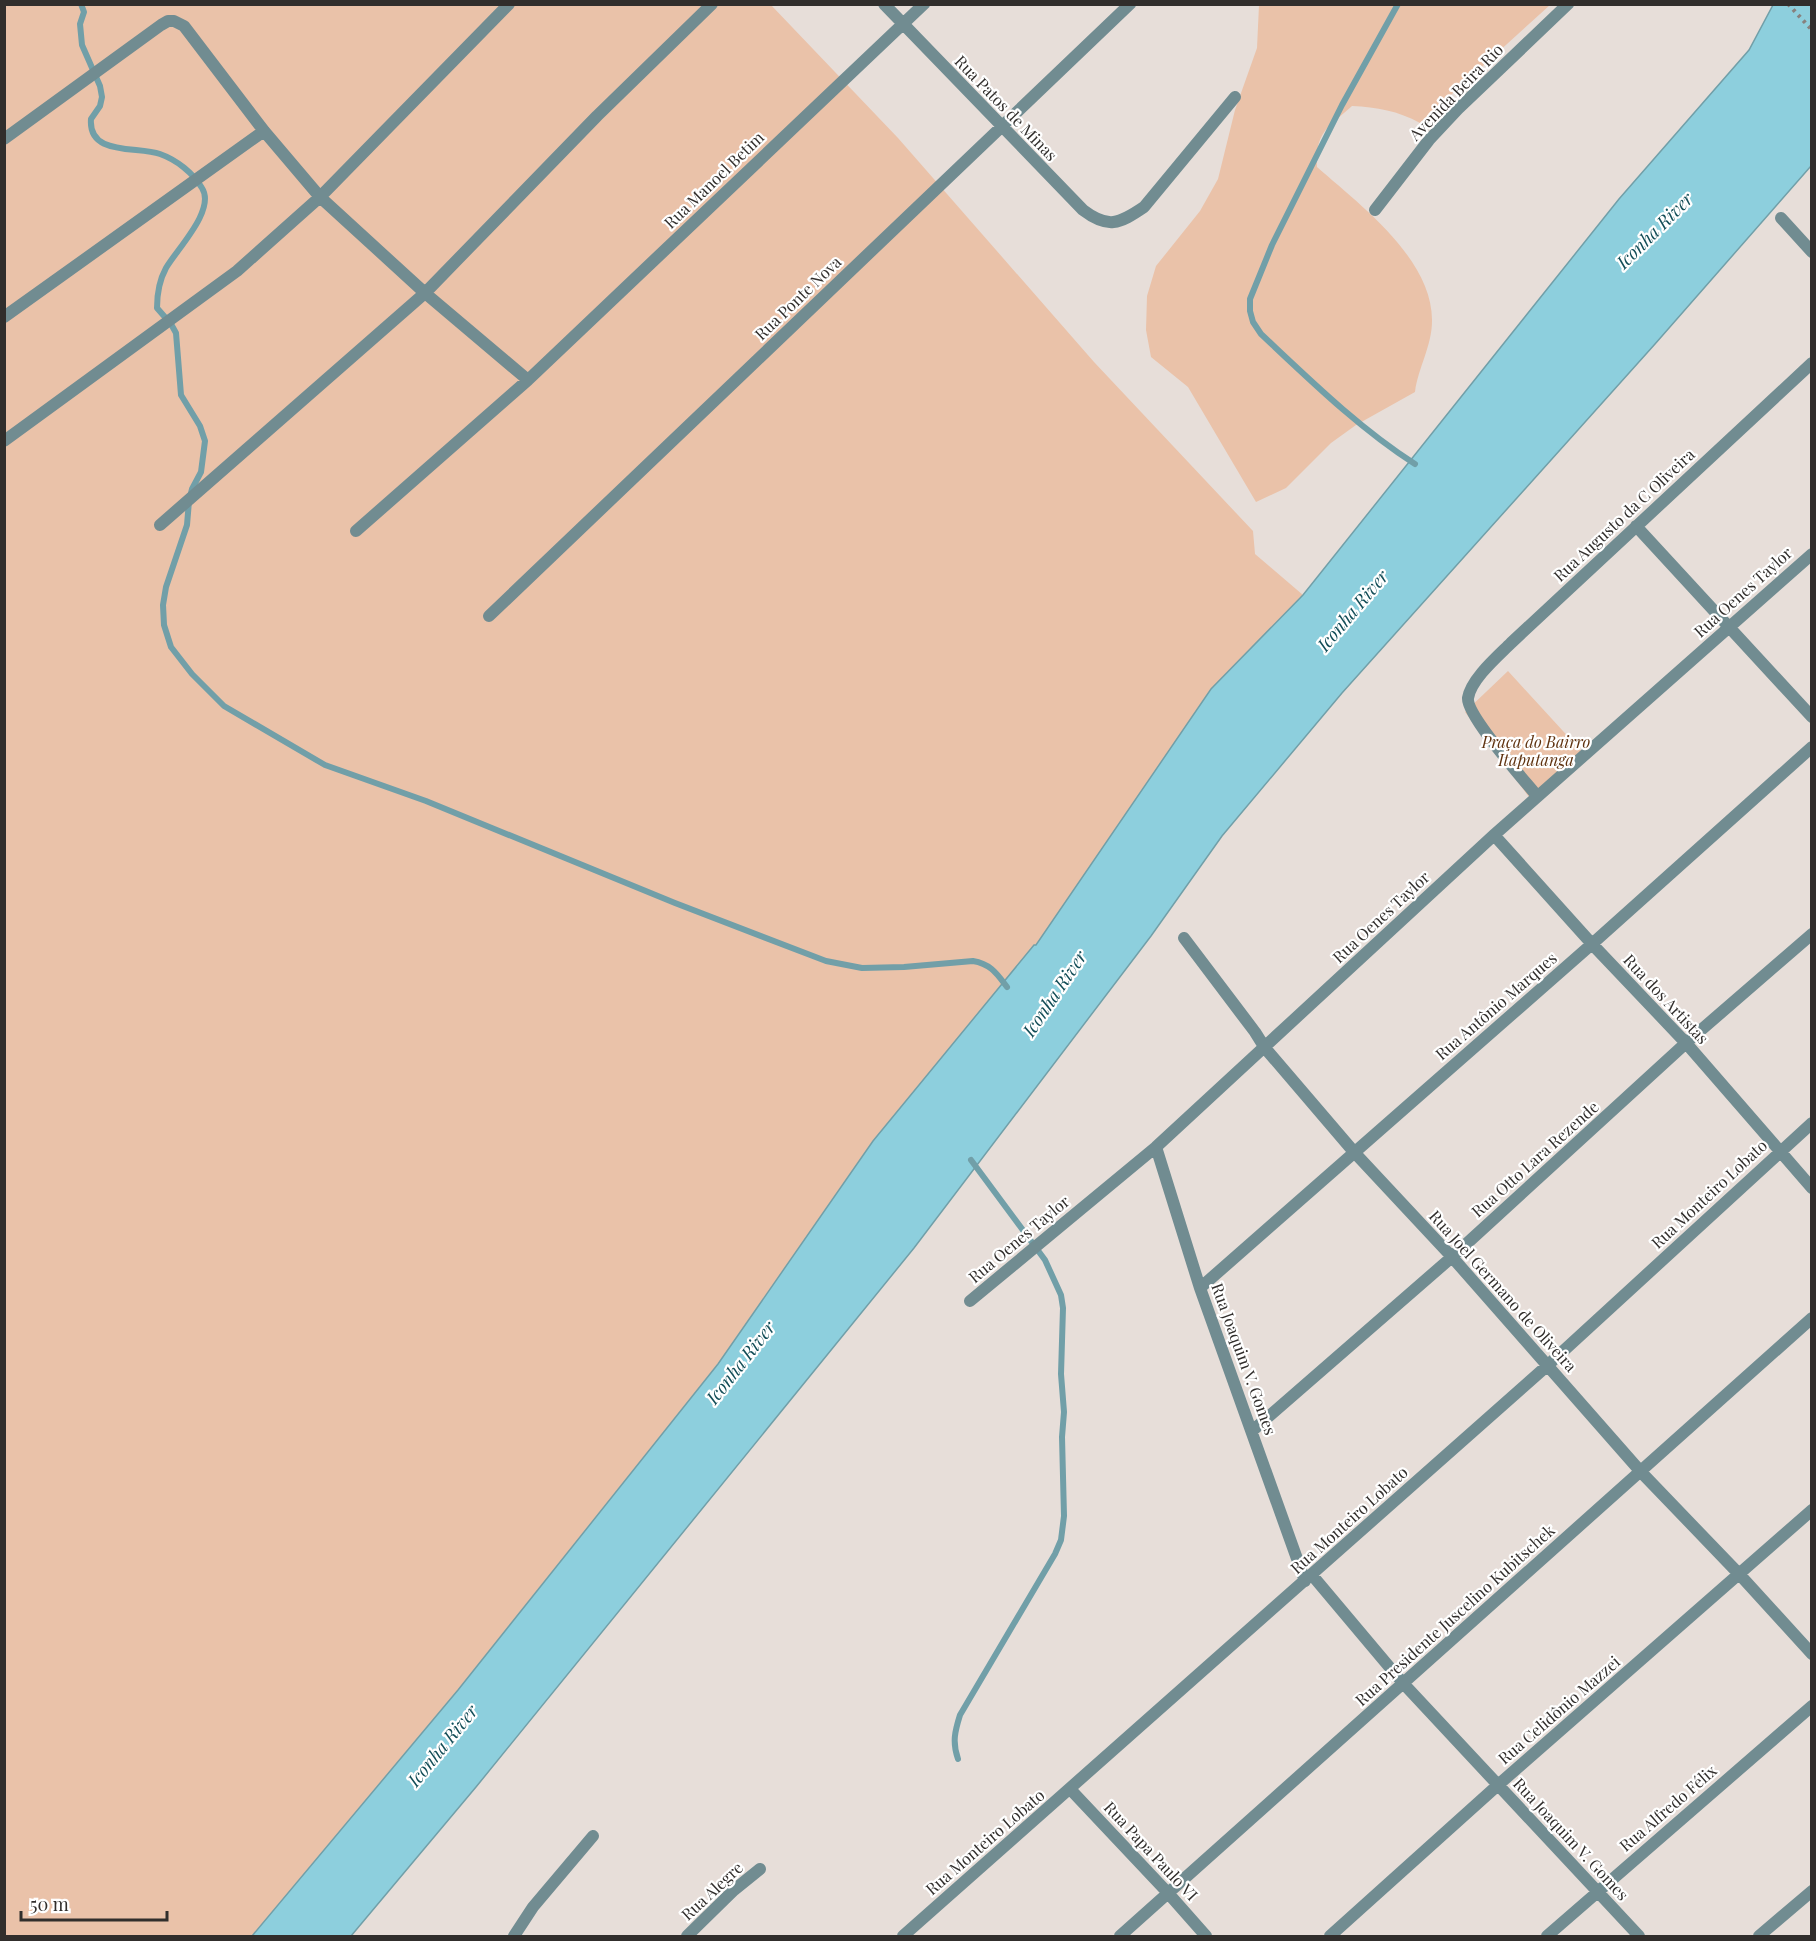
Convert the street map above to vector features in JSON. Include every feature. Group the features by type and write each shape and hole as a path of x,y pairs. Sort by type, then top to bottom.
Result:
{"street":[{"path":"4,441 237,271 320,197 509,4"},
{"path":"160,525 425,293 597,116 712,4"},
{"name":"Rua Patos de Minas","path":"884,4 1083,210 1096,219 1111,223 1127,218 1144,207 1235,97"},
{"name":"Rua Manoel Betim","path":"356,531 528,380 924,4"},
{"name":"Rua Ponte Nova","path":"489,616 1130,4"},
{"name":"Avenida Beira Rio","path":"1375,210 1429,140 1458,109 1568,4"},
{"path":"4,139 168,21 179,22 264,131 320,197 425,293 528,380"},
{"path":"4,316 264,131"},
{"path":"1781,218 1812,252"},
{"name":"Rua Augusto da C Oliveira","path":"1537,796 1473,716 1468,699 1471,689 1481,674 1504,651 1812,363"},
{"path":"1636,526 1812,717"},
{"name":"Rua Oenes Taylor","path":"970,1301 1156,1147 1537,796 1812,554"},
{"name":"Rua Antônio Marques","path":"1200,1288 1592,944 1812,747"},
{"name":"Rua dos Artistas","path":"1494,835 1592,944 1686,1043 1812,1188"},
{"name":"Rua Otto Lara Rezende","path":"1252,1431 1452,1257 1686,1043 1812,934"},
{"name":"Rua Joel Germano de Oliveira","path":"1184,938 1256,1032 1265,1048 1354,1152 1452,1257 1641,1472 1812,1654"},
{"name":"Rua Monteiro Lobato","path":"903,1936 1548,1365 1812,1123"},
{"name":"Rua Joaquim V. Gomes","path":"1156,1147 1200,1288 1309,1578 1402,1682 1639,1936"},
{"name":"Rua Presidente Juscelino Kubitschek","path":"1120,1936 1812,1318"},
{"name":"Rua Celidônio Mazzei","path":"1330,1936 1498,1785 1812,1510"},
{"name":"Rua Alfredo Félix","path":"1547,1936 1812,1706"},
{"name":"Rua Papa Paulo VI","path":"1071,1789 1206,1936"},
{"path":"514,1936 533,1907 593,1836"},
{"name":"Rua Alegre","path":"687,1936 760,1869"},
{"path":"1759,1936 1812,1891"}],"path":[{"path":"1788,4 1812,30"}],"green space":[{"path":"5,5 771,5 898,138 1094,362 1253,531 1255,554 1303,595 1211,689 1036,946 873,1141 718,1364 458,1690 252,1936 5,1936"},
{"path":"1259,5 1550,5 1420,123 1387,110 1352,106 1330,125 1321,137 1318,145 1317,167 1372,216 1407,255 1420,276 1429,298 1431,330 1415,392 1356,425 1331,443 1286,488 1256,502 1188,387 1151,357 1146,330 1147,296 1156,266 1200,211 1218,179 1235,110 1257,48"},
{"name":"Praça do Bairro Itaputanga","path":"1508,671 1585,755 1535,805 1465,712"}],"water":[{"name":"Iconha River","path":"1773,5 1811,5 1811,166 1655,344 1342,693 1222,836 1151,936 914,1248 476,1787 351,1936 252,1936 458,1690 718,1364 873,1141 1036,945 1211,689 1303,595 1619,199 1749,50"}],"waterway":[{"path":"81,4 84,12 80,24 82,45 100,86 102,97 100,106 91,119 92,131 97,139 105,144 160,154 172,160 194,177 205,197 200,218 164,272 159,287 157,308 176,333 181,395 200,426 205,441 201,472 192,489 187,525 166,587 163,605 164,625 171,647 192,674 224,706 325,765 426,801 675,903 826,961 862,968 973,961 989,967 1007,987"},
{"path":"1398,4 1342,105 1272,245 1250,299 1250,311 1253,322 1261,334 1298,369 1374,435 1415,464"},
{"path":"958,1759 955,1737 960,1715 1055,1554 1061,1540 1064,1516 1062,1437 1064,1412 1061,1374 1063,1308 1061,1295 1045,1260 971,1160"}]}
